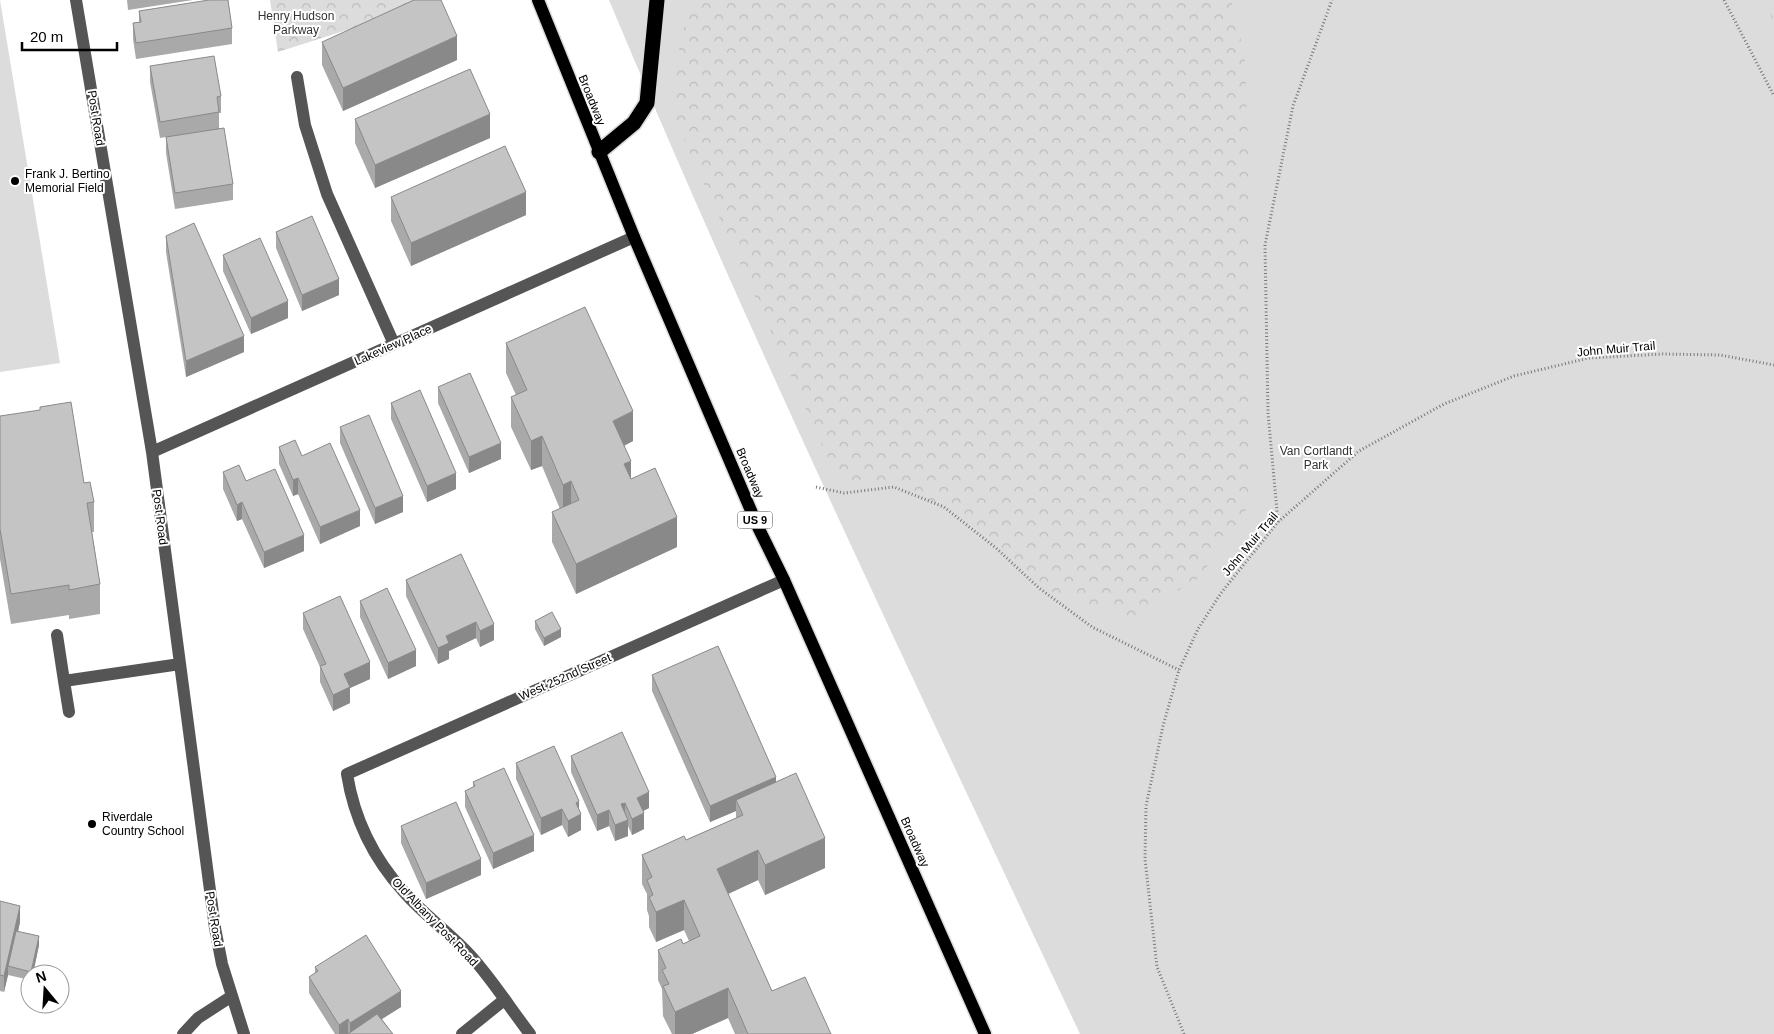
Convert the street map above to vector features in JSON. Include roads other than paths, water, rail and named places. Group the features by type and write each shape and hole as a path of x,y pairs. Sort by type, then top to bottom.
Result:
{"highway":[{"path":"598,152 634,123 647,103 657,0"}],"main road":[{"name":"Broadway","path":"538,0 598,152 758,527 784,580 985,1034"}],"street":[{"name":"Post Road","path":"76,0 152,452 215,928 232,996 244,1034"},
{"path":"297,77 305,126 327,194 394,344"},
{"name":"Lakeview Place","path":"152,452 634,237"},
{"name":"West 252nd Street","path":"347,774 784,580"},
{"path":"57,635 68,712"},
{"path":"64,681 180,664"},
{"name":"Old Albany Post Road","path":"347,774 351,800 357,816 382,865 404,892 470,955 530,1034"},
{"path":"183,1034 198,1018 232,996"},
{"path":"462,1034 504,1000"}],"place":[{"name":"Frank J. Bertino Memorial Field","path":"15,181"},
{"name":"Riverdale Country School","path":"92,824"}],"park label":[{"name":"Henry Hudson Parkway","path":"296,23"},
{"name":"Van Cortlandt Park","path":"1316,458"}]}
